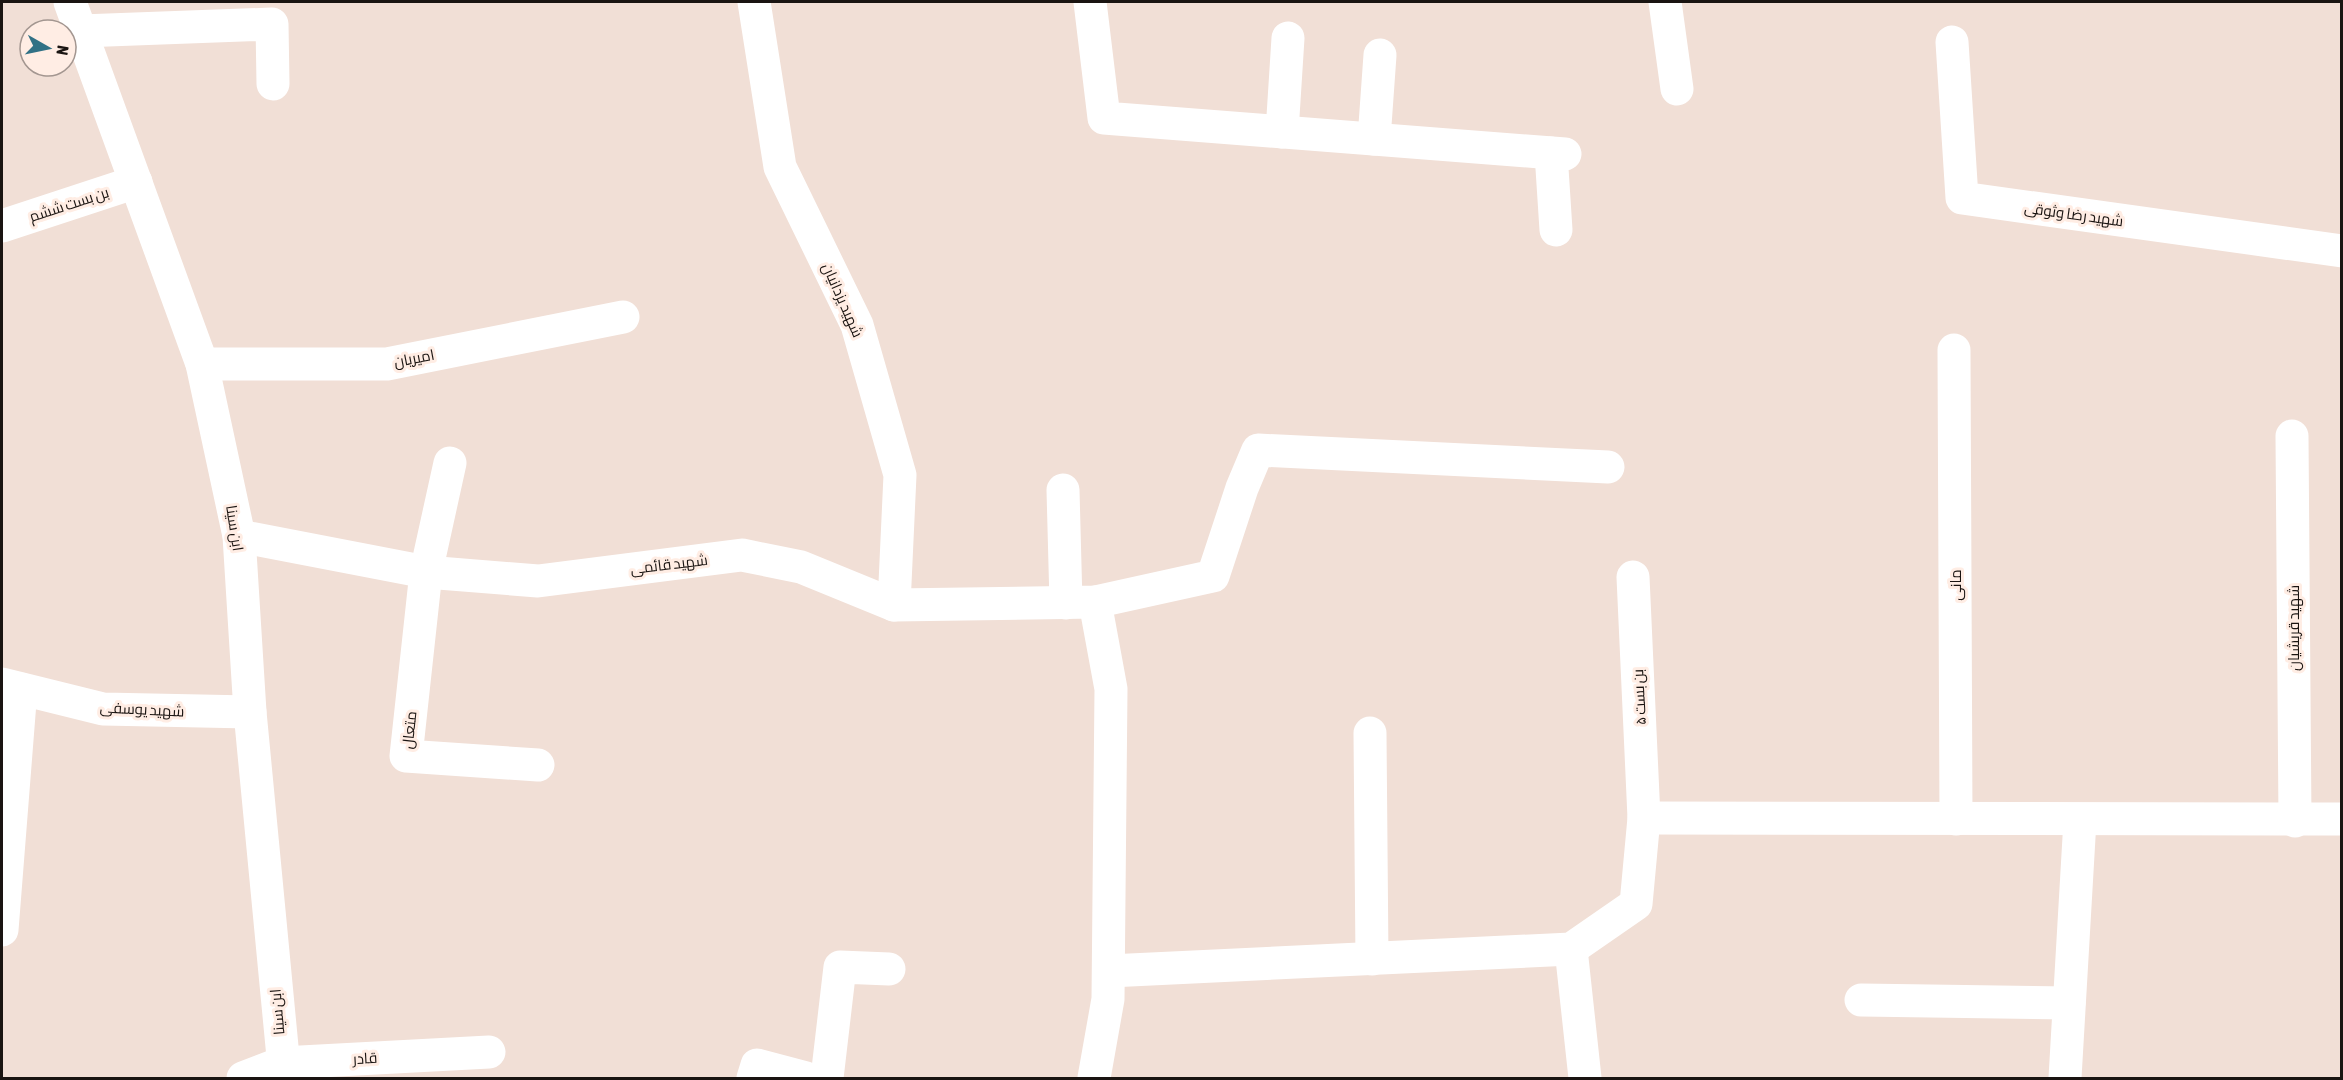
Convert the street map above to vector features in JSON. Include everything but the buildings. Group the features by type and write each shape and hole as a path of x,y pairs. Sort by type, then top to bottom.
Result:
{"street":[{"name":"شهید یزدانیان","path":"753,2 780,167 857,325 900,475 894,605"},
{"path":"1090,2 1104,118 1558,153 1556,230"},
{"path":"1665,2 1677,89"},
{"path":"75,16 272,24 273,84"},
{"name":"ابن سینا","path":"75,16 202,364 239,536 250,712 283,1071"},
{"path":"1282,132 1288,38"},
{"name":"شهید رضا وثوقی","path":"1952,42 1962,198 2342,252"},
{"path":"1374,139 1380,55"},
{"name":"بن بست ششم","path":"2,226 136,182"},
{"name":"امیریان","path":"202,364 387,364 623,317"},
{"name":"مانی","path":"1954,350 1956,819"},
{"name":"شهید قریشیان","path":"2292,436 2295,821"},
{"name":"شهید قائمی","path":"239,536 426,572 538,581 742,555 801,567 894,605 1081,602 1213,576 1242,488 1258,450 1608,467"},
{"path":"426,572 450,463"},
{"path":"1063,490 1081,602 1111,689 1108,999 1094,1078"},
{"name":"متعال","path":"426,572 406,756 538,765"},
{"name":"بن بست ۵","path":"1571,949 1636,904 1644,818 1633,577"},
{"path":"2,930 8,691"},
{"name":"شهید یوسفی","path":"8,691 103,709 250,712"},
{"path":"1370,734 1372,959"},
{"path":"1644,818 2295,821 2342,819"},
{"path":"2065,1078 2080,820"},
{"path":"1108,971 1571,949 1585,1078"},
{"path":"827,1078 840,968 889,969"},
{"path":"1861,1000 2069,1003"},
{"name":"قادر","path":"243,1078 283,1071 489,1052"},
{"path":"753,1078 758,1065 806,1078"}]}
